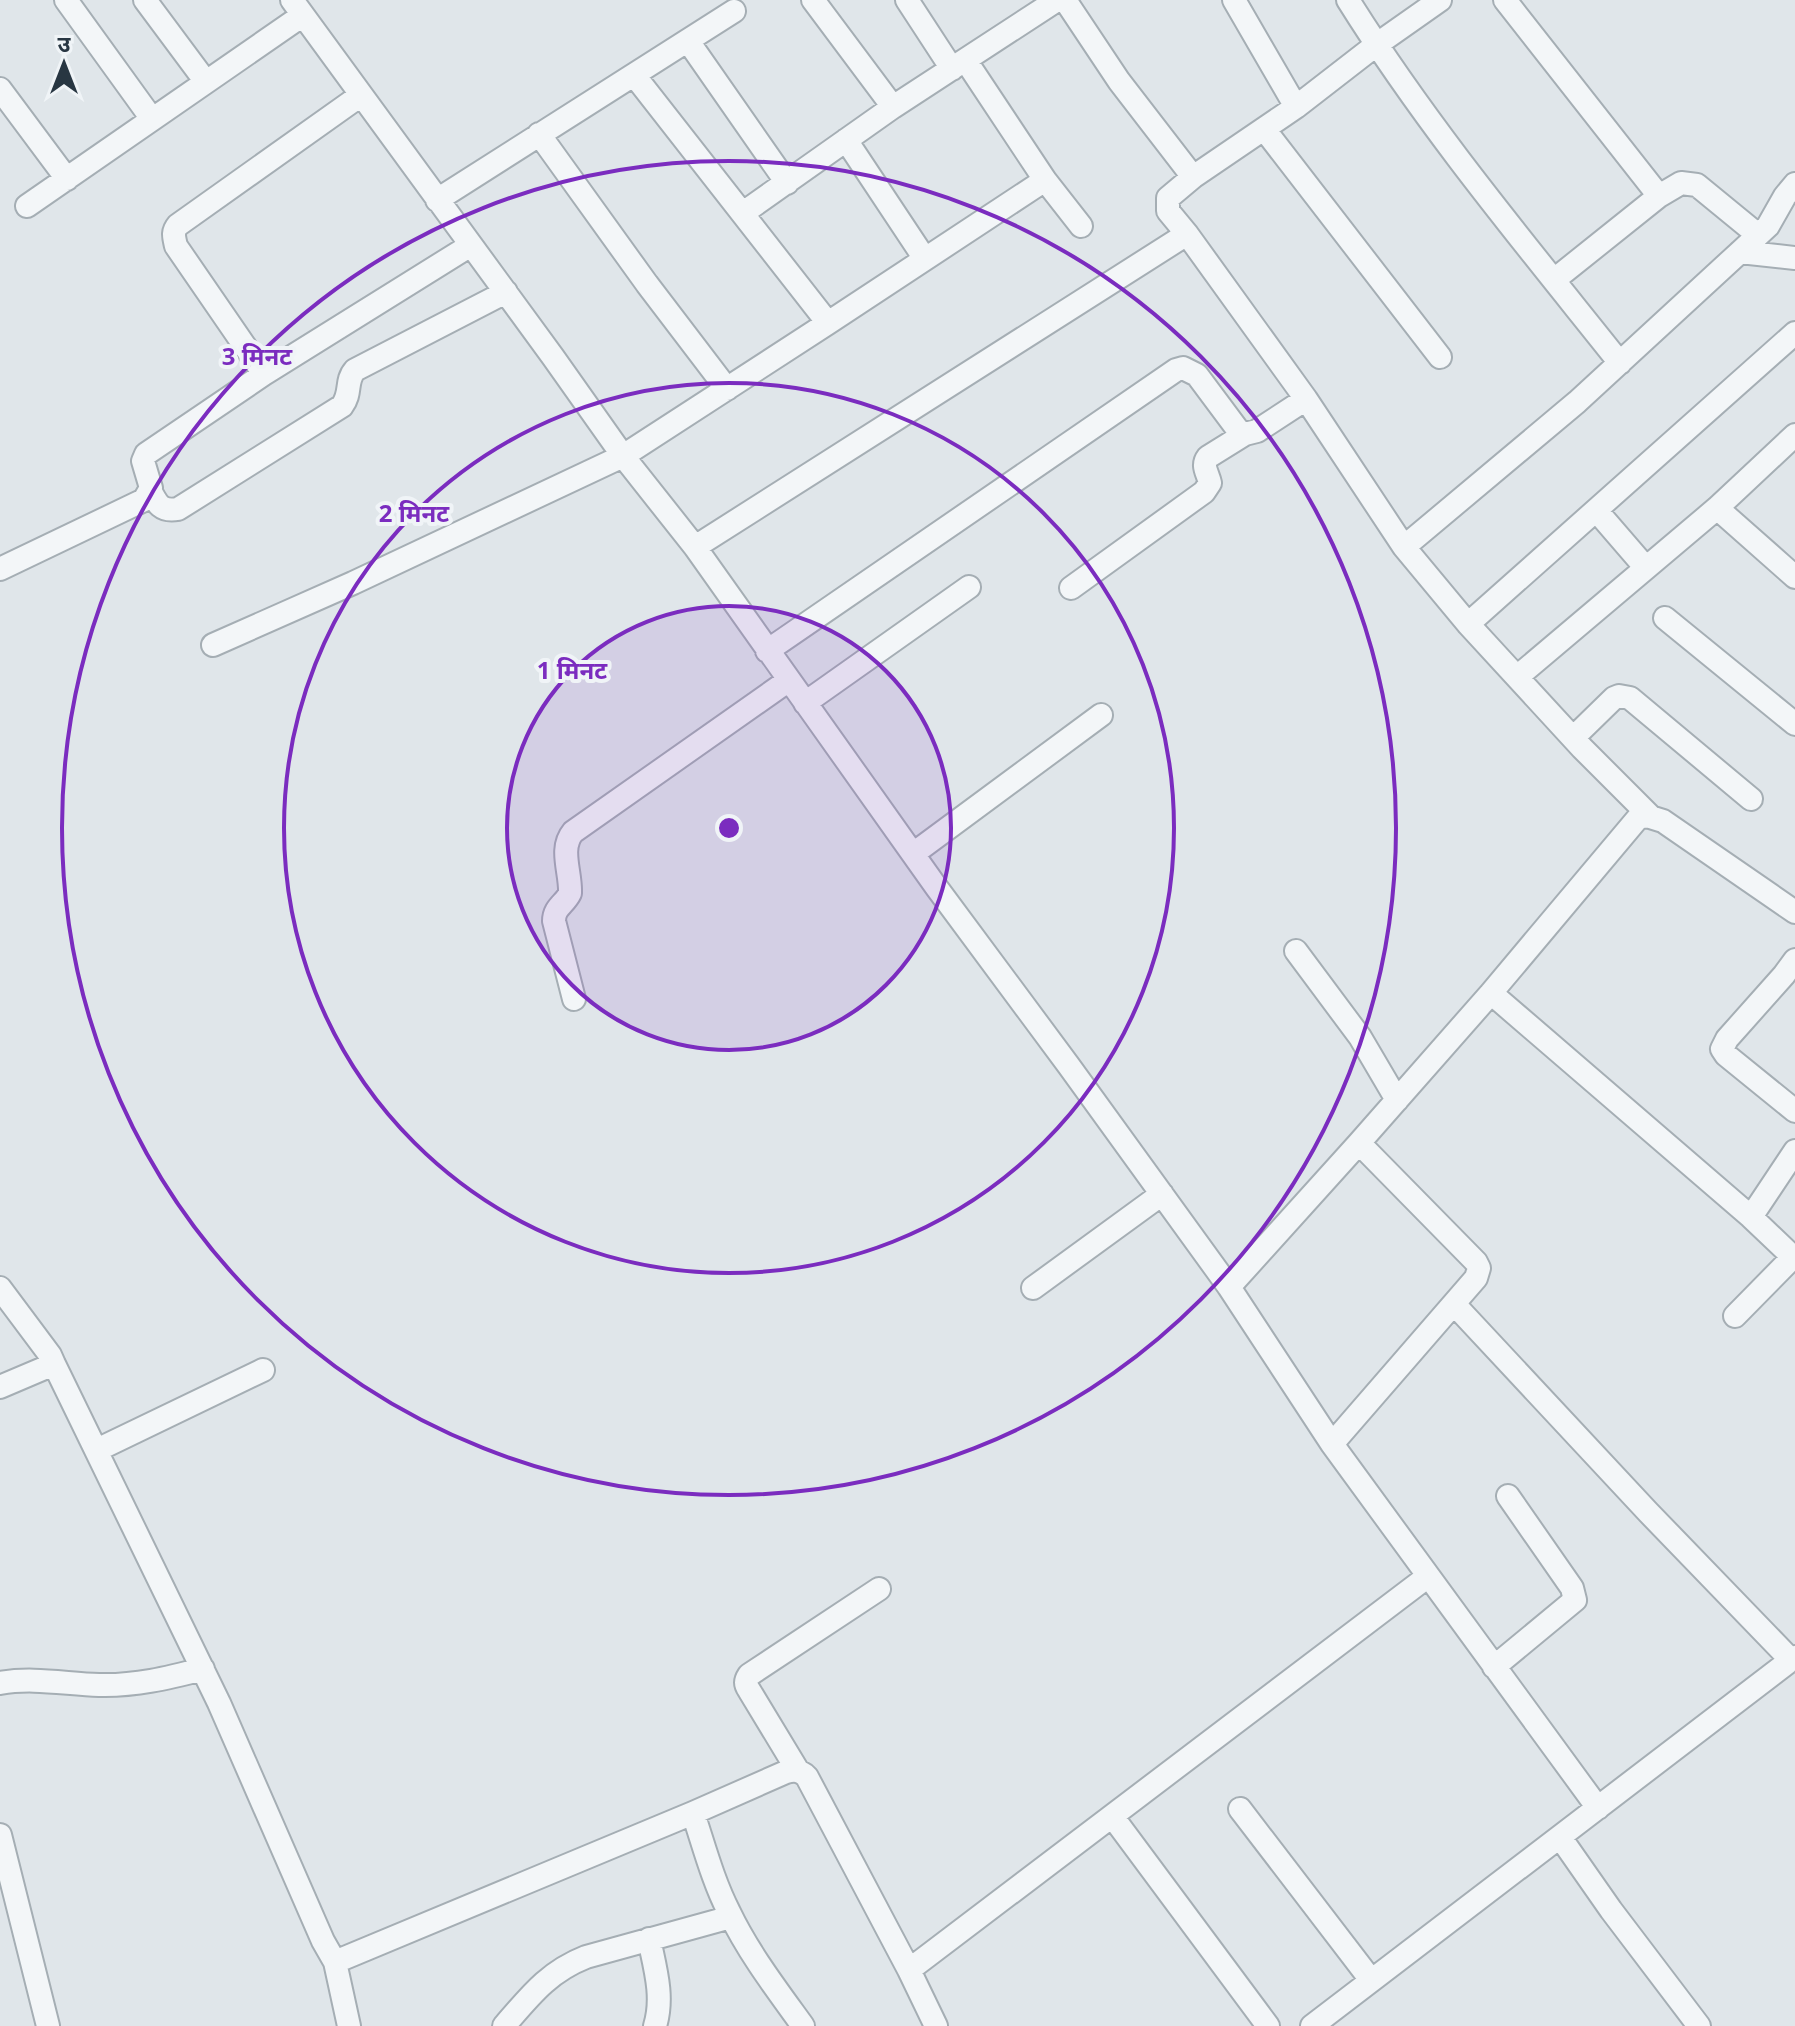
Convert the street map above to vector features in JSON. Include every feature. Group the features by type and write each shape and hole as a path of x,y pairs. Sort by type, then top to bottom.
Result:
{"street":[{"path":"66,0 152,119"},
{"path":"145,0 206,82"},
{"path":"813,0 893,107"},
{"path":"907,0 1081,226"},
{"path":"743,213 893,107 1057,0"},
{"path":"1065,0 1119,81 1193,177"},
{"path":"1234,0 1296,107"},
{"path":"1348,0 1376,45 1500,213 1620,363"},
{"path":"1440,0 1296,107 1172,193 1168,198 1168,211 1306,399 1404,547 1468,624 1651,817"},
{"path":"1505,0 1659,196"},
{"path":"27,206 206,82 298,7 623,456 695,547 913,854 1229,1287 1332,1444 1427,1577 1598,1808"},
{"path":"437,200 734,11"},
{"path":"688,41 787,183"},
{"path":"634,75 828,323"},
{"path":"0,89 67,179"},
{"path":"264,374 176,246 175,229 361,95"},
{"path":"1264,129 1440,357"},
{"path":"539,134 727,389"},
{"path":"846,140 925,259"},
{"path":"213,645 623,456 1045,180"},
{"path":"1554,280 1659,196 1681,183 1697,185 1758,235"},
{"path":"1404,547 1533,440 1740,252 1768,226 1795,184"},
{"path":"695,547 1187,234"},
{"path":"0,569 144,500 151,483 143,461 146,454 264,374 471,245"},
{"path":"1740,252 1795,258"},
{"path":"150,490 162,508 169,511 178,509 342,406 348,396 349,377 355,370 506,292"},
{"path":"1468,624 1795,333"},
{"path":"767,651 1176,370 1183,368 1197,375 1238,430 1245,434"},
{"path":"1071,588 1204,492 1210,483 1204,468 1208,457 1245,434 1257,431 1306,399"},
{"path":"1517,677 1717,508 1795,435"},
{"path":"1717,508 1795,577"},
{"path":"1596,510 1646,568"},
{"path":"805,703 969,587"},
{"path":"1665,618 1795,724"},
{"path":"574,999 554,921 556,909 570,893 565,847 569,837 789,680"},
{"path":"1573,738 1614,698 1630,698 1751,799"},
{"path":"913,854 1101,715"},
{"path":"1229,1287 1491,993 1634,821 1647,816 1663,821 1795,912"},
{"path":"1296,951 1360,1037 1397,1100"},
{"path":"1791,973 1727,1039 1722,1049 1795,1111"},
{"path":"1491,993 1751,1217 1794,1258 1735,1316"},
{"path":"1332,1444 1476,1278 1479,1268 1359,1143"},
{"path":"1751,1217 1795,1151"},
{"path":"1033,1288 1162,1194"},
{"path":"0,1288 50,1355 203,1669 335,1962 349,2026"},
{"path":"1312,2026 1793,1659 1638,1501 1454,1304"},
{"path":"0,1387 54,1364"},
{"path":"97,1450 263,1370"},
{"path":"1494,1667 1575,1600 1572,1588 1508,1496"},
{"path":"909,1970 1427,1577"},
{"path":"798,1771 746,1685 746,1680 749,1675 879,1589"},
{"path":"0,1683 29,1680 121,1685 157,1681 203,1669"},
{"path":"335,1962 786,1772 798,1771 807,1777 936,2026"},
{"path":"1240,1809 1371,1980"},
{"path":"693,1813 731,1917 803,2026"},
{"path":"1112,1816 1268,2026"},
{"path":"0,1835 48,2026"},
{"path":"1560,1837 1699,2026"},
{"path":"504,2026 542,1983 567,1964 731,1917"},
{"path":"649,1939 659,1996 655,2026"}]}
